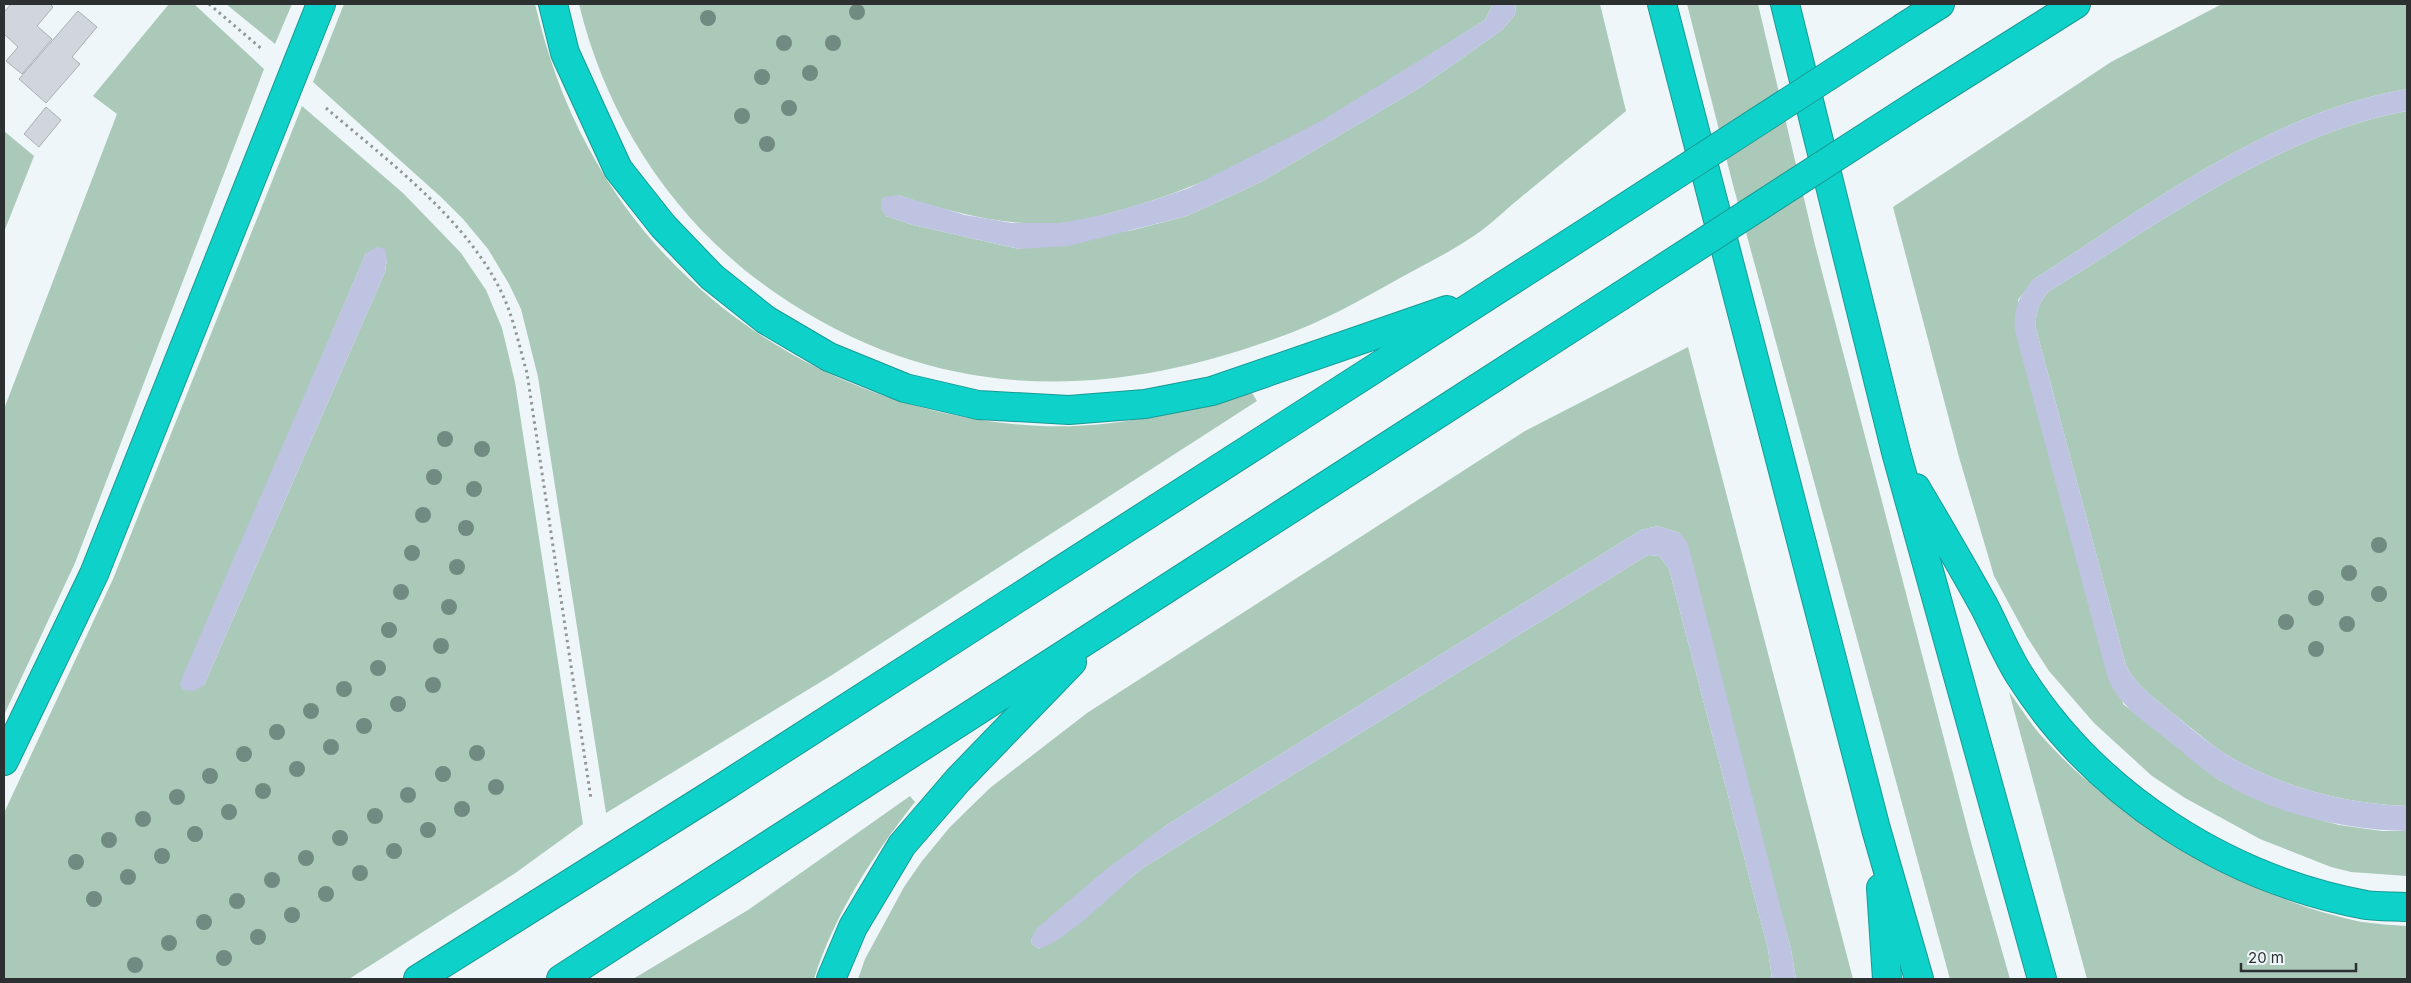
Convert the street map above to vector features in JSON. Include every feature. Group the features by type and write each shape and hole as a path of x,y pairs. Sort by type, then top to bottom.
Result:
{"highway":[{"path":"4,761 94,574 321,4"},
{"path":"553,4 565,53 610,153 618,168 663,226 712,277 766,320 829,357 905,388 978,405 1069,410 1145,404 1212,391 1489,295"},
{"path":"1662,4 1876,829 1919,979"},
{"path":"1785,4 1896,452 2042,979"},
{"path":"418,979 722,788 1940,4"},
{"path":"561,979 1922,102 2076,5"},
{"path":"1896,452 1983,605 2020,676 2065,735 2114,784 2172,827 2231,863 2297,889 2368,905 2407,907"},
{"path":"831,979 853,927 902,845 958,780 1104,628"},
{"path":"1876,829 1888,979"}],"path":[{"path":"210,4 263,50"},
{"path":"326,108 386,159 449,219 478,253 504,299 516,329 527,373 591,799"}],"green space":[{"path":"169,4 194,4 264,69 75,563 4,715 4,409 117,114 93,96"},
{"path":"226,4 292,4 275,44"},
{"path":"344,4 535,4 550,59 563,95 588,147 625,207 670,260 721,307 778,346 840,378 905,403 973,419 1042,426 1095,425 1122,422 1174,412 1252,393 1257,401 832,675 606,813 538,377 521,309 509,284 488,249 463,219 313,82"},
{"path":"579,4 1493,4 1485,20 1318,124 1230,170 1185,189 1110,213 1061,223 1019,223 978,217 898,195 886,216 913,225 1019,249 1133,230 1187,216 1259,183 1421,87 1502,30 1515,15 1516,4 1600,4 1626,111 1476,235 1444,255 1370,295 1309,325 1277,338 1212,359 1147,373 1084,381 1021,380 958,372 897,355 837,330 777,294 741,267 708,236 678,203 651,167 628,129 608,89 591,47"},
{"path":"1687,4 1758,4 1815,245 1972,846 2010,979 1950,979 1733,185"},
{"path":"2222,4 2407,4 2407,89 2356,101 2307,118 2259,140 2212,165 2166,192 2034,279 2018,300 2123,704 2219,780 2257,799 2298,814 2339,825 2382,831 2407,831 2407,876 2351,872 2331,867 2260,839 2185,798 2152,776 2094,723 2049,671 2027,637 1994,576 1959,457 1893,207 2111,62"},
{"path":"302,106 403,193 461,253 486,290 502,328 515,382 583,824 514,874 349,979 4,979 4,813 113,579","holes":["366,253 387,259 385,272 204,685 181,685"]},
{"path":"2407,111 2407,806 2384,805 2339,798 2295,786 2252,769 2208,742 2151,695 2133,677 2125,662 2036,324 2040,305 2048,292 2176,211 2221,185 2267,160 2313,139 2360,122"},
{"path":"4,131 34,156 4,232"},
{"path":"1688,347 1853,979 1796,979 1791,949 1680,533 1658,526 1641,530 1165,826 1031,939 1032,944 1039,949 1083,920 1141,869 1648,555 1659,556 1669,569 1768,949 1772,979 858,979 865,959 904,887 922,861 950,827 990,788 1087,713 1525,431"},
{"path":"2009,692 2038,732 2069,764 2104,795 2144,825 2186,851 2230,875 2274,895 2319,911 2362,922 2407,926 2407,979 2087,979"},
{"path":"910,796 915,802 884,843 856,886 832,932 814,979 633,979 748,910"}],"water":[{"path":"1493,4 1516,4 1515,15 1502,30 1421,87 1259,183 1187,216 1068,246 1019,249 913,225 886,216 881,209 881,201 884,197 898,195 965,215 1012,223 1061,223 1107,214 1154,200 1189,188 1321,121 1485,20"},
{"path":"2407,89 2407,111 2360,122 2313,139 2267,160 2176,211 2048,292 2037,314 2036,329 2125,662 2133,677 2171,712 2208,742 2232,758 2252,769 2295,786 2339,798 2384,805 2407,806 2407,831 2359,827 2310,818 2285,811 2240,792 2199,766 2141,720 2119,698 2108,679 2015,331 2015,316 2018,303 2024,291 2034,279 2166,192 2212,165 2259,140 2307,118 2356,101"},
{"path":"377,247 385,249 387,259 385,272 204,685 194,691 183,690 180,685 184,673 366,253"},
{"path":"1658,526 1680,533 1688,544 1791,949 1796,979 1772,979 1768,949 1669,569 1659,556 1648,555 1141,869 1091,914 1063,936 1039,949 1032,944 1031,939 1037,928 1105,870 1165,826 1641,530"}],"building":[{"path":"11,4 50,4 53,7 37,26 52,39 22,74 6,61 18,47 4,34 4,12"},
{"path":"78,11 97,27 72,57 80,64 46,103 19,79"},
{"path":"46,107 61,120 39,147 24,134"}]}
